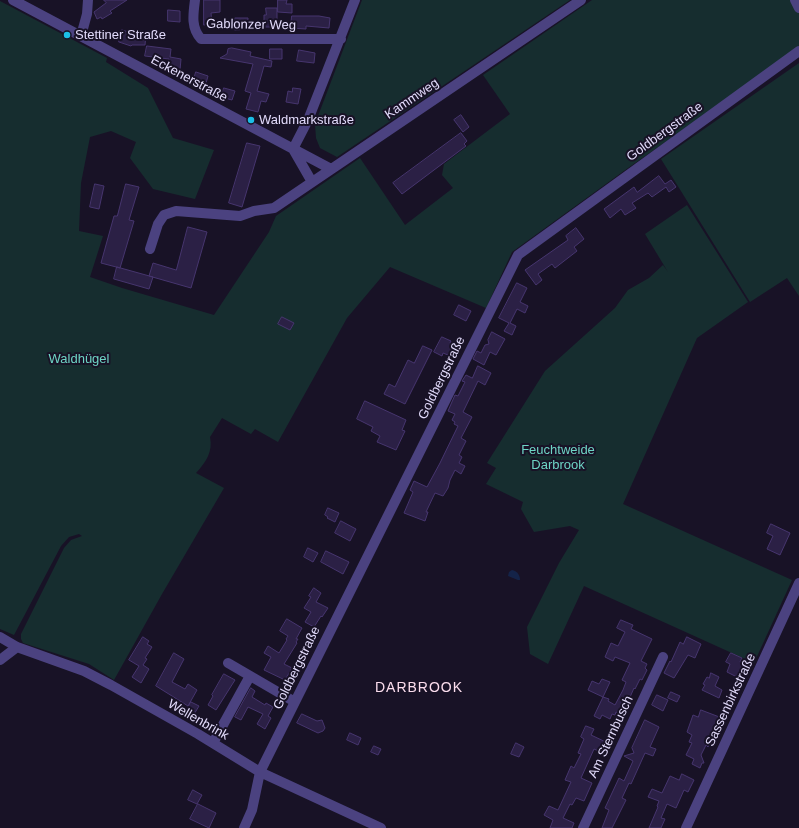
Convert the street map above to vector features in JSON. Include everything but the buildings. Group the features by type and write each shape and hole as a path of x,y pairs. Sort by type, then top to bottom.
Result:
{"street":[{"name":"Eckenerstraße","path":"13,0 330,169"},
{"path":"81,36 87,14 88,0"},
{"name":"Gablonzer Weg","path":"195,0 193,21 195,33 201,39 341,39"},
{"path":"312,182 293,148 308,120 355,0"},
{"name":"Kammweg","path":"150,249 158,224 164,215 176,211 240,216 254,211 274,208 581,0"},
{"path":"795,0 799,8"},
{"name":"Goldbergstraße","path":"244,828 252,810 260,772 518,255 799,51"},
{"name":"Sassenbirkstraße","path":"686,828 799,583"},
{"name":"Wellenbrink","path":"0,637 17,647 84,671 118,689 260,772 381,828"},
{"path":"0,660 17,647"},
{"name":"Am Sternbusch","path":"583,828 663,657"},
{"path":"228,663 295,702"},
{"path":"212,743 250,676"}],"green space":[{"path":"362,0 570,0 337,157 320,148 316,138 315,124"},
{"name":"Waldhügel","path":"592,0 799,0 799,46 749,84 628,168 512,252 486,308 390,267 347,318 278,442 255,429 251,434 222,418 210,437 210,452 203,465 196,473 224,488 114,680 89,664 23,643 21,639 21,634 64,548 71,540 82,536 79,534 69,537 61,546 14,635 0,629 0,1 107,58 106,62 148,88 173,138 214,150 195,199 153,189 130,158 136,142 111,131 90,137 81,183 79,231 103,236 90,277 214,315 269,232 276,216 360,158 405,225 453,188 442,175 444,164 510,114 483,75"},
{"path":"799,63 799,296 787,278 750,302 661,159"},
{"name":"Feuchtweide Darbrook","path":"687,205 748,302 697,338 623,504 792,580 754,663 584,586 548,664 530,654 527,627 559,563 579,530 570,526 534,532 521,509 523,502 486,484 496,468 487,463 545,371 615,308 628,290 649,278 663,265 668,272 645,234"}],"water":[{"path":"512,570 518,574 520,580 508,576 509,572"}],"place":[{"name":"Stettiner Straße","path":"67,35"},
{"name":"Waldmarkstraße","path":"251,120"}],"district":[{"name":"DARBROOK","path":"419,688"}]}
